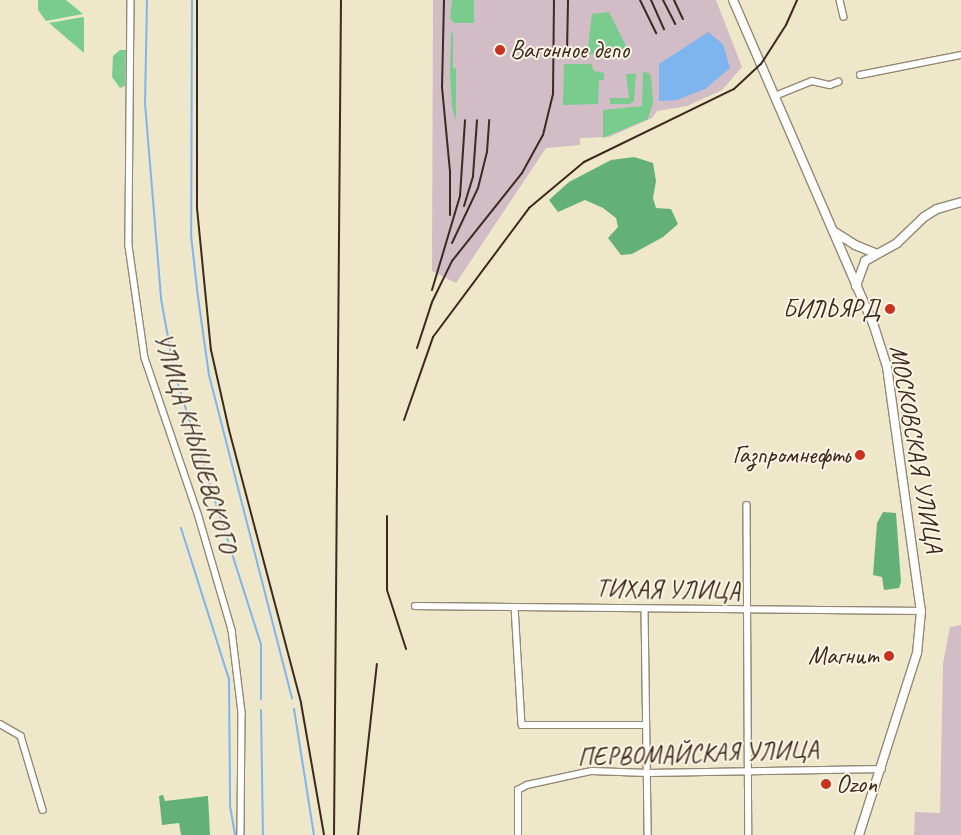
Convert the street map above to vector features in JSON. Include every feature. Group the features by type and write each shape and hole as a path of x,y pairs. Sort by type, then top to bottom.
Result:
{"street":[{"name":"УЛИЦА КНЫШЕВСКОГО","path":"131,0 129,246 145,358 198,517 232,630 242,713 242,835"},
{"name":"МОСКОВСКАЯ УЛИЦА","path":"734,0 856,286 887,367 920,611 917,653 882,769 859,835"},
{"path":"840,0 844,17"},
{"path":"860,75 961,55"},
{"path":"776,96 812,81 830,85 838,82"},
{"path":"856,286 865,261 875,253 897,243 910,228 937,209 961,202"},
{"path":"832,230 855,245 875,253"},
{"path":"842,254 855,245"},
{"path":"747,505 750,610 749,835"},
{"name":"ТИХАЯ УЛИЦА","path":"415,606 920,611"},
{"path":"515,607 522,725 644,725"},
{"path":"645,608 644,725 648,773 648,835"},
{"path":"0,724 21,736 43,810"},
{"name":"ПЕРВОМАЙСКАЯ УЛИЦА","path":"518,835 518,790 527,785 592,771 648,773 748,769 882,769"}],"shaded area":[{"path":"433,0 716,0 742,67 722,90 687,106 657,111 652,118 609,137 580,138 580,145 546,148 456,283 432,271"},
{"path":"961,625 961,835 914,835 915,812 940,813 943,664 950,627"}],"green space":[{"path":"38,0 66,0 83,14 46,21 38,10"},
{"path":"452,0 474,0 474,23 454,23 450,18"},
{"path":"609,12 629,52 628,59 587,54 592,14"},
{"path":"84,18 84,53 49,23"},
{"path":"453,30 453,68 456,69 456,120 452,108 450,72 451,35"},
{"path":"120,50 126,50 125,86 120,88 112,77 113,56"},
{"path":"564,64 591,64 594,71 604,73 604,80 599,80 598,104 563,105"},
{"path":"643,71 651,75 653,103 648,119 603,138 603,110 642,106"},
{"path":"626,74 636,74 634,101 630,104 610,104 610,98 629,98"},
{"path":"634,157 653,163 656,181 653,198 656,208 671,209 678,224 663,237 632,254 621,255 608,238 618,227 616,218 603,208 585,200 558,212 549,200 569,182 611,160"},
{"path":"883,512 896,513 901,582 899,588 884,590 882,577 873,575 877,523"},
{"path":"163,795 165,801 208,796 210,835 181,835 179,823 162,825 159,796"}],"water":[{"path":"708,32 723,44 730,68 705,89 677,100 659,101 659,64"}],"waterway":[{"path":"147,0 145,103 161,299 175,375 261,645 261,699"},
{"path":"192,0 191,235 209,375 292,699"},
{"path":"181,528 229,679 230,806 235,835"},
{"path":"294,709 314,835"},
{"path":"261,710 263,835"}],"railway":[{"path":"197,0 197,208 211,350 229,430 301,703 324,835"},
{"path":"334,835 341,0"},
{"path":"444,0 442,87 450,171 450,215"},
{"path":"417,348 432,302 452,261 522,173 543,135 553,94 554,0"},
{"path":"567,53 568,0"},
{"path":"640,0 656,33"},
{"path":"651,0 664,29"},
{"path":"663,0 675,24"},
{"path":"674,0 683,19"},
{"path":"404,420 433,337 529,208 584,162 734,89 761,64 786,25 797,0"},
{"path":"432,290 460,196 465,120"},
{"path":"464,206 473,176 477,120"},
{"path":"452,243 478,188 487,152 489,120"},
{"path":"387,516 387,590 406,649"},
{"path":"358,835 377,664"}],"place":[{"name":"Вагонное депо","path":"500,50"},
{"name":"БИЛЬЯРД","path":"890,309"},
{"name":"Газпромнефть","path":"860,455"},
{"name":"Магнит","path":"889,656"},
{"name":"Ozon","path":"826,784"}]}
